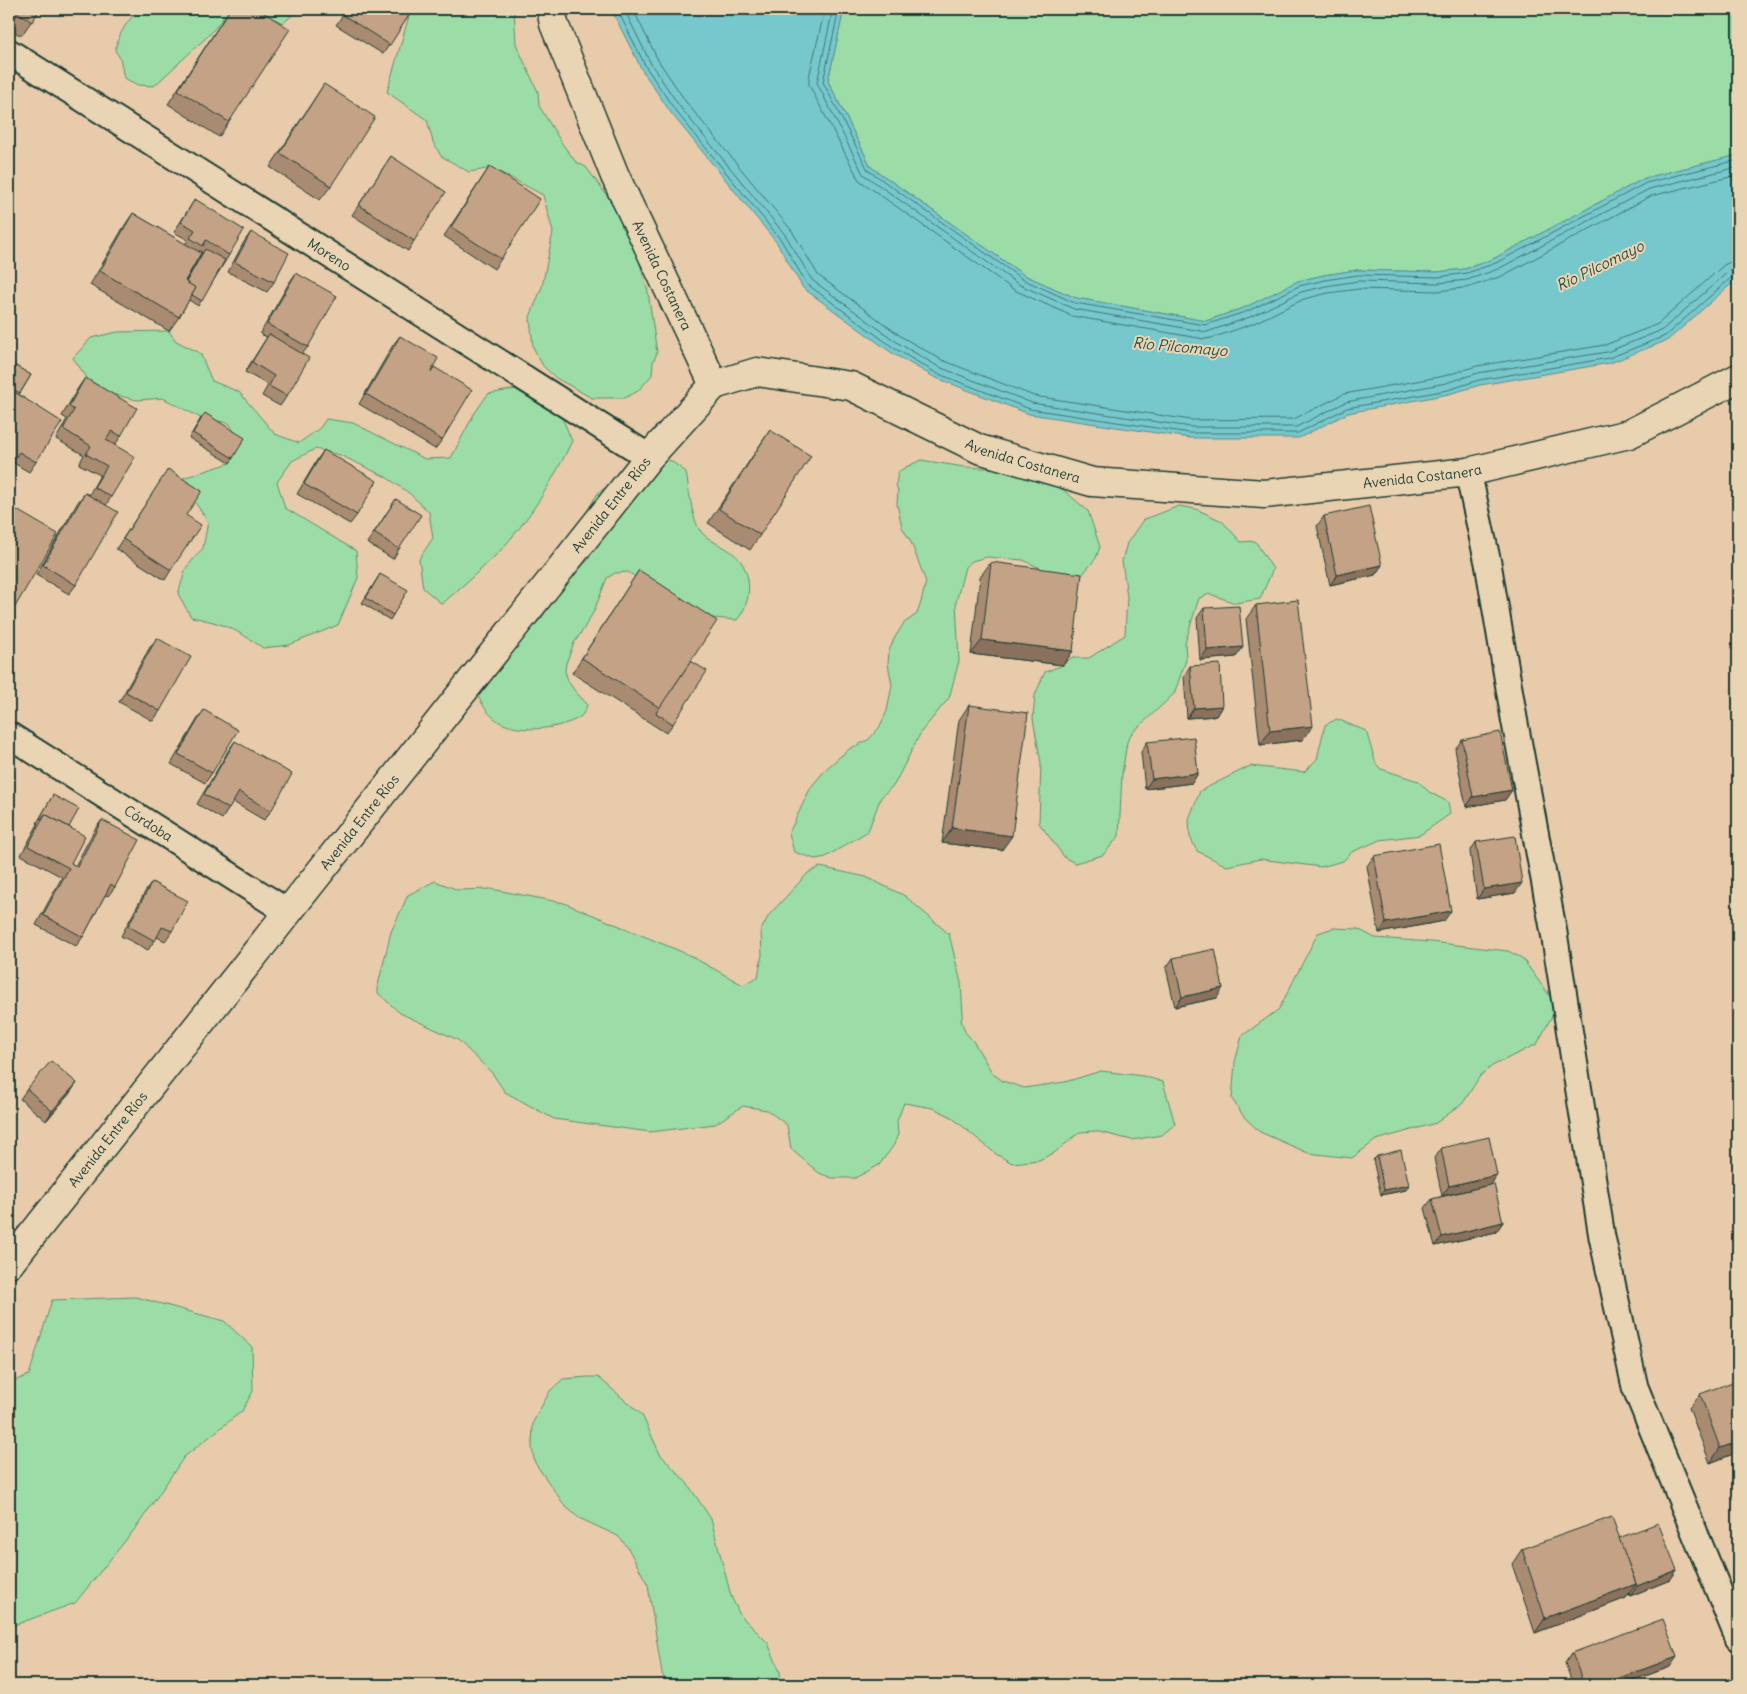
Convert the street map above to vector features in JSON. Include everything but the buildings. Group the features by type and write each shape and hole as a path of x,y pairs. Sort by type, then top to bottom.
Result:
{"street":[{"name":"Avenida Costanera","path":"551,9 554,24 615,176 714,385 757,372 851,386 979,449 1092,482 1264,494 1468,472 1629,434 1738,378"},
{"name":"Moreno","path":"9,52 649,457"},
{"name":"Avenida Entre Ríos","path":"9,1264 649,457 714,385"},
{"path":"1468,472 1488,563 1514,718 1554,933 1602,1237 1635,1387 1738,1638"},
{"name":"Córdoba","path":"9,735 288,912"}],"green space":[{"path":"142,9 231,9 209,35 154,86 138,85 124,78 120,58 115,50 124,27"},
{"path":"252,9 300,9 283,23"},
{"path":"411,9 514,9 516,44 538,92 539,106 563,145 576,162 586,167 616,208 638,257 648,292 657,353 653,362 652,375 638,391 625,398 592,398 556,378 543,366 533,347 530,317 542,287 553,232 543,195 492,168 469,172 441,156 433,142 427,120 387,92"},
{"path":"844,9 1738,9 1738,155 1645,178 1493,259 1465,269 1437,272 1357,270 1324,275 1298,281 1246,307 1206,321 1076,298 1024,275 871,167 828,81"},
{"path":"169,331 176,341 200,353 212,381 239,392 275,434 299,443 320,428 326,419 353,423 425,459 451,458 474,414 488,394 516,389 561,415 572,441 557,471 510,540 442,604 423,588 419,559 433,538 429,512 409,493 386,477 340,455 315,449 292,461 277,482 285,508 356,551 358,578 338,625 289,645 263,648 229,628 191,617 178,594 186,568 203,548 208,522 180,479 230,463 241,443 229,423 201,418 163,398 137,400 111,394 88,379 73,358 91,338 117,332"},
{"path":"662,458 671,461 686,472 694,516 702,533 734,554 745,568 749,586 746,604 742,612 737,620 713,618 666,597 628,572 615,573 607,578 594,611 574,643 566,663 565,671 568,681 587,704 583,714 571,721 549,728 524,729 502,723 489,713 476,693 540,620 567,582 589,559 593,536 589,508 598,493 610,484"},
{"path":"921,460 964,467 1006,469 1040,477 1060,487 1088,511 1100,547 1096,558 1082,575 1053,574 1023,560 987,557 972,561 965,567 956,602 959,661 949,698 921,732 894,785 881,797 868,831 826,857 815,859 794,852 789,833 811,787 827,768 849,749 868,740 879,728 887,711 892,685 888,664 889,651 904,623 917,614 921,602 926,582 911,542 902,527 897,504 898,491 896,484 898,472"},
{"path":"1179,506 1196,509 1222,521 1241,542 1255,541 1273,569 1260,599 1235,603 1210,594 1199,598 1185,643 1186,660 1174,694 1131,734 1127,742 1122,774 1119,836 1103,855 1075,863 1065,858 1039,823 1041,763 1033,719 1035,695 1045,672 1063,665 1071,658 1089,658 1125,635 1127,596 1122,561 1127,543 1143,520"},
{"path":"1337,719 1366,731 1376,764 1381,769 1418,781 1429,792 1448,802 1450,814 1420,835 1380,840 1352,852 1343,861 1321,867 1260,859 1227,866 1197,851 1190,837 1189,819 1200,791 1250,766 1304,772 1317,759 1325,725"},
{"path":"820,867 866,877 905,896 949,934 961,983 963,1015 961,1020 965,1032 973,1041 993,1074 1003,1081 1024,1088 1065,1082 1101,1071 1143,1076 1163,1082 1175,1124 1162,1135 1132,1140 1095,1131 1080,1132 1054,1153 1039,1160 1012,1163 996,1154 950,1116 933,1108 904,1103 897,1121 898,1134 894,1145 879,1165 855,1178 832,1178 819,1173 791,1149 787,1125 767,1110 743,1106 715,1124 650,1132 554,1119 505,1092 492,1073 458,1040 400,1013 378,993 378,985 391,932 408,895 435,881 458,890 491,889 564,903 687,954 743,985 758,977 762,955 761,930 769,915 808,873"},
{"path":"1333,928 1358,929 1375,938 1508,951 1522,958 1554,1002 1552,1016 1537,1044 1492,1066 1480,1076 1463,1103 1436,1123 1376,1140 1352,1158 1308,1153 1260,1132 1244,1117 1232,1099 1235,1062 1242,1036 1279,1009 1318,933"},
{"path":"136,1297 224,1321 252,1347 253,1391 242,1411 184,1457 138,1525 75,1603 9,1627 9,1383 29,1375 52,1300"},
{"path":"598,1377 642,1415 660,1454 687,1483 711,1519 731,1596 740,1615 768,1643 780,1672 781,1685 668,1685 662,1674 648,1585 628,1548 618,1536 579,1518 565,1506 535,1463 532,1448 533,1422 550,1391 563,1379"}],"water":[{"name":"Río Pilcomayo","path":"614,9 844,9 828,81 871,167 1024,275 1076,298 1206,321 1246,307 1298,281 1324,275 1357,270 1437,272 1465,269 1493,259 1645,178 1738,155 1738,278 1668,340 1610,363 1480,385 1449,394 1348,413 1299,438 1190,438 1029,414 934,377 892,353 803,288 777,243 671,113 642,70 614,15"}]}
